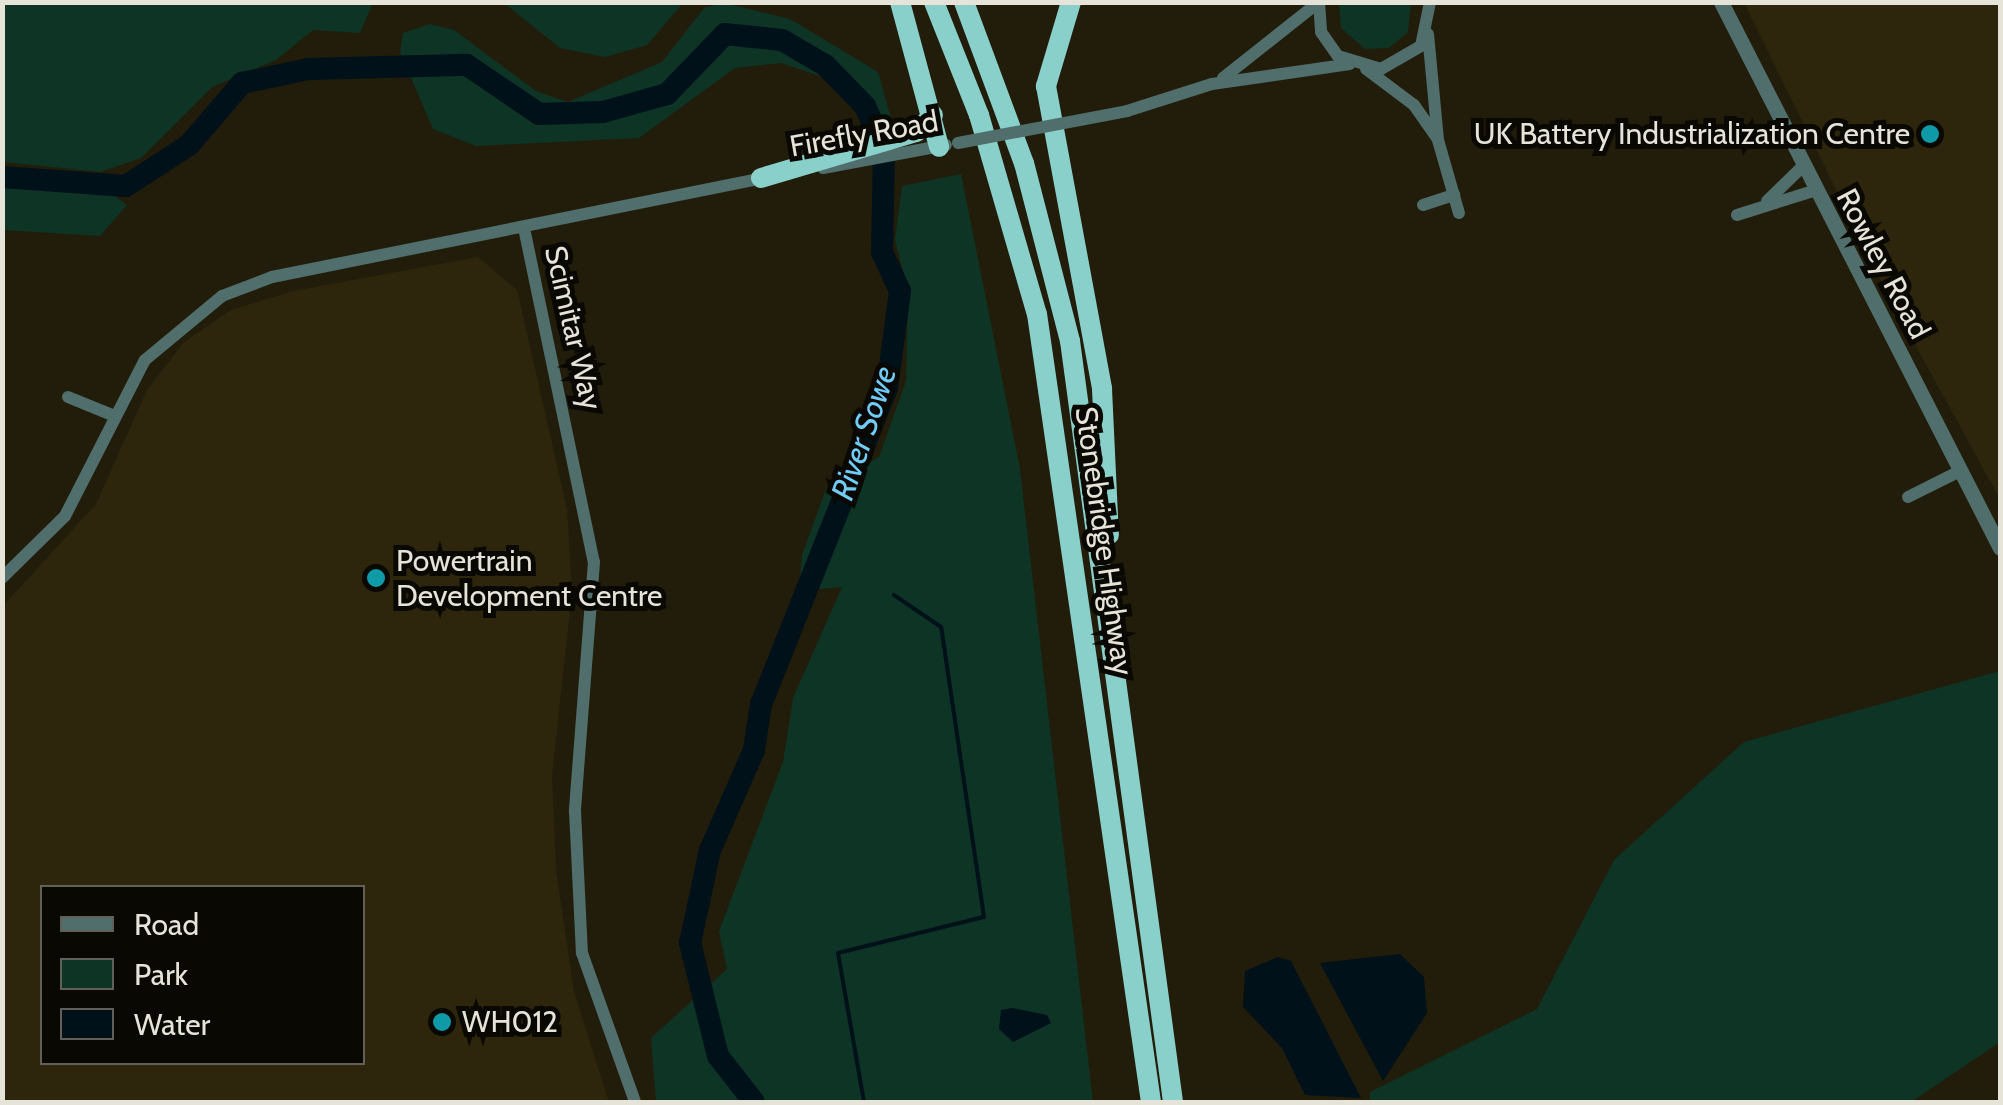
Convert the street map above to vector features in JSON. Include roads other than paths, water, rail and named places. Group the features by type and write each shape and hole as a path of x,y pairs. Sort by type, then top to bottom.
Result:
{"highway":[{"path":"761,178 834,160 933,143 933,115 900,2"},
{"name":"Stonebridge Highway","path":"934,2 979,114 1037,314 1151,1102"},
{"name":"Stonebridge Highway","path":"964,2 1056,282 1109,624 1173,1102"},
{"path":"1071,2 1046,86 1102,389 1109,624"}],"street":[{"path":"1319,2 1321,32 1350,64 1366,69 1414,105 1438,140"},
{"name":"Firefly Road","path":"1212,84 1270,49 1319,2"},
{"path":"1442,2 1430,10 1428,32 1438,140 1459,213"},
{"name":"Rowley Road","path":"1721,2 2000,548"},
{"path":"1366,69 1410,57 1428,32"},
{"name":"Firefly Road","path":"933,143 1127,111 1212,84 1350,64"},
{"path":"1766,202 1802,167"},
{"name":"Firefly Road","path":"524,228 761,178"},
{"path":"1737,215 1766,202 1814,190"},
{"path":"1423,204 1454,195"},
{"name":"Scimitar Way","path":"2,578 65,516 112,415 168,333 222,296 272,278 524,228 594,562 575,811 582,954 635,1102"},
{"path":"68,397 112,415"},
{"path":"1908,497 1960,471"}],"water":[{"path":"1400,954 1424,977 1427,1013 1383,1081 1320,963"},
{"path":"1278,957 1291,961 1361,1098 1305,1095 1282,1048 1243,1007 1245,971"},
{"path":"1012,1008 1047,1015 1051,1023 1013,1042 999,1029 1001,1010"}],"waterway":[{"name":"River Sowe","path":"2,177 126,186 189,145 242,83 309,69 467,65 539,114 603,112 667,94 725,34 782,40 825,65 865,106 884,149 882,252 900,291 887,388 761,704 754,750 710,850 690,943 718,1056 754,1102"},
{"path":"864,1102 838,953 984,917 941,627 894,595"}],"place":[{"name":"UK Battery Industrialization Centre","path":"1930,134"},
{"name":"Powertrain Development Centre","path":"376,578"},
{"name":"WH012","path":"442,1022"}]}
